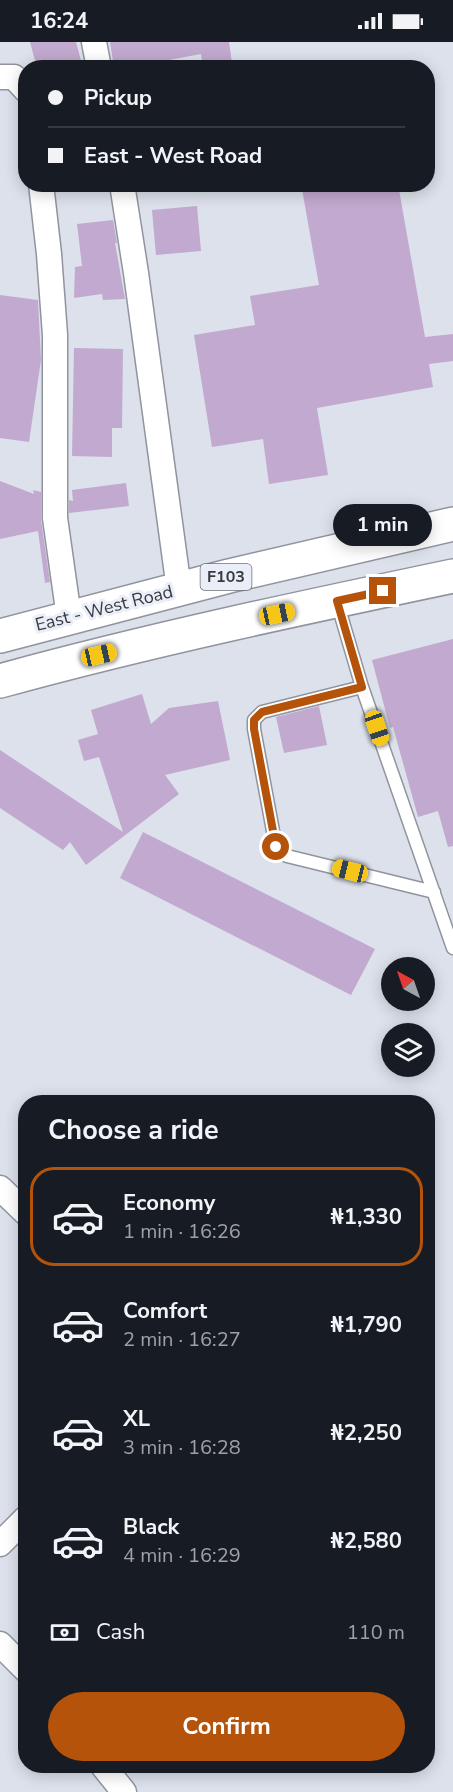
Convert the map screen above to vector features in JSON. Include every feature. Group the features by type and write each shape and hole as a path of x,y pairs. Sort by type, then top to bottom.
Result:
{"main road":[{"name":"East - West Road","path":"0,636 179,589 453,524"},
{"path":"0,681 237,622 453,576"}],"street":[{"path":"94,42 97,60"},
{"path":"0,77 14,77 18,81"},
{"path":"42,192 55,335 55,518 69,617"},
{"path":"123,192 179,589"},
{"path":"0,1188 18,1205"},
{"path":"0,1544 18,1526"},
{"path":"0,1644 18,1662"},
{"path":"109,1773 124,1792"}],"lane":[{"path":"337,601 362,687 453,948"},
{"path":"362,687 262,712 254,720 276,847 287,856 434,892"}],"building":[{"path":"30,42 76,42 81,60 35,60"},
{"path":"110,42 229,42 232,60 202,60 201,54 169,60 113,60"},
{"path":"303,192 399,192 425,337 453,334 453,361 429,364 433,387 317,408 328,475 269,484 263,439 212,447 194,335 255,325 250,296 319,285"},
{"path":"197,206 201,251 156,255 152,210"},
{"path":"113,220 125,299 103,300 102,294 74,298 75,267 82,266 77,224"},
{"path":"0,295 38,300 41,360 29,442 0,438"},
{"path":"74,348 123,349 122,428 112,428 112,457 72,456"},
{"path":"0,481 34,494 33,490 41,492 41,520 50,582 45,583 38,531 0,539"},
{"path":"126,483 129,506 69,513 69,500 73,501 72,490"},
{"path":"453,639 453,846 448,847 438,811 418,817 393,727 390,728 372,660"},
{"path":"142,694 151,724 169,708 218,701 230,760 165,775 179,794 86,865 70,842 63,850 0,808 0,750 123,832 99,757 84,761 78,740 98,734 91,710"},
{"path":"319,706 327,745 284,753 276,717"},
{"path":"143,832 375,949 351,995 120,878"}],"route":[{"path":"276,847 254,720 262,712 362,687 337,601 383,591"}]}
